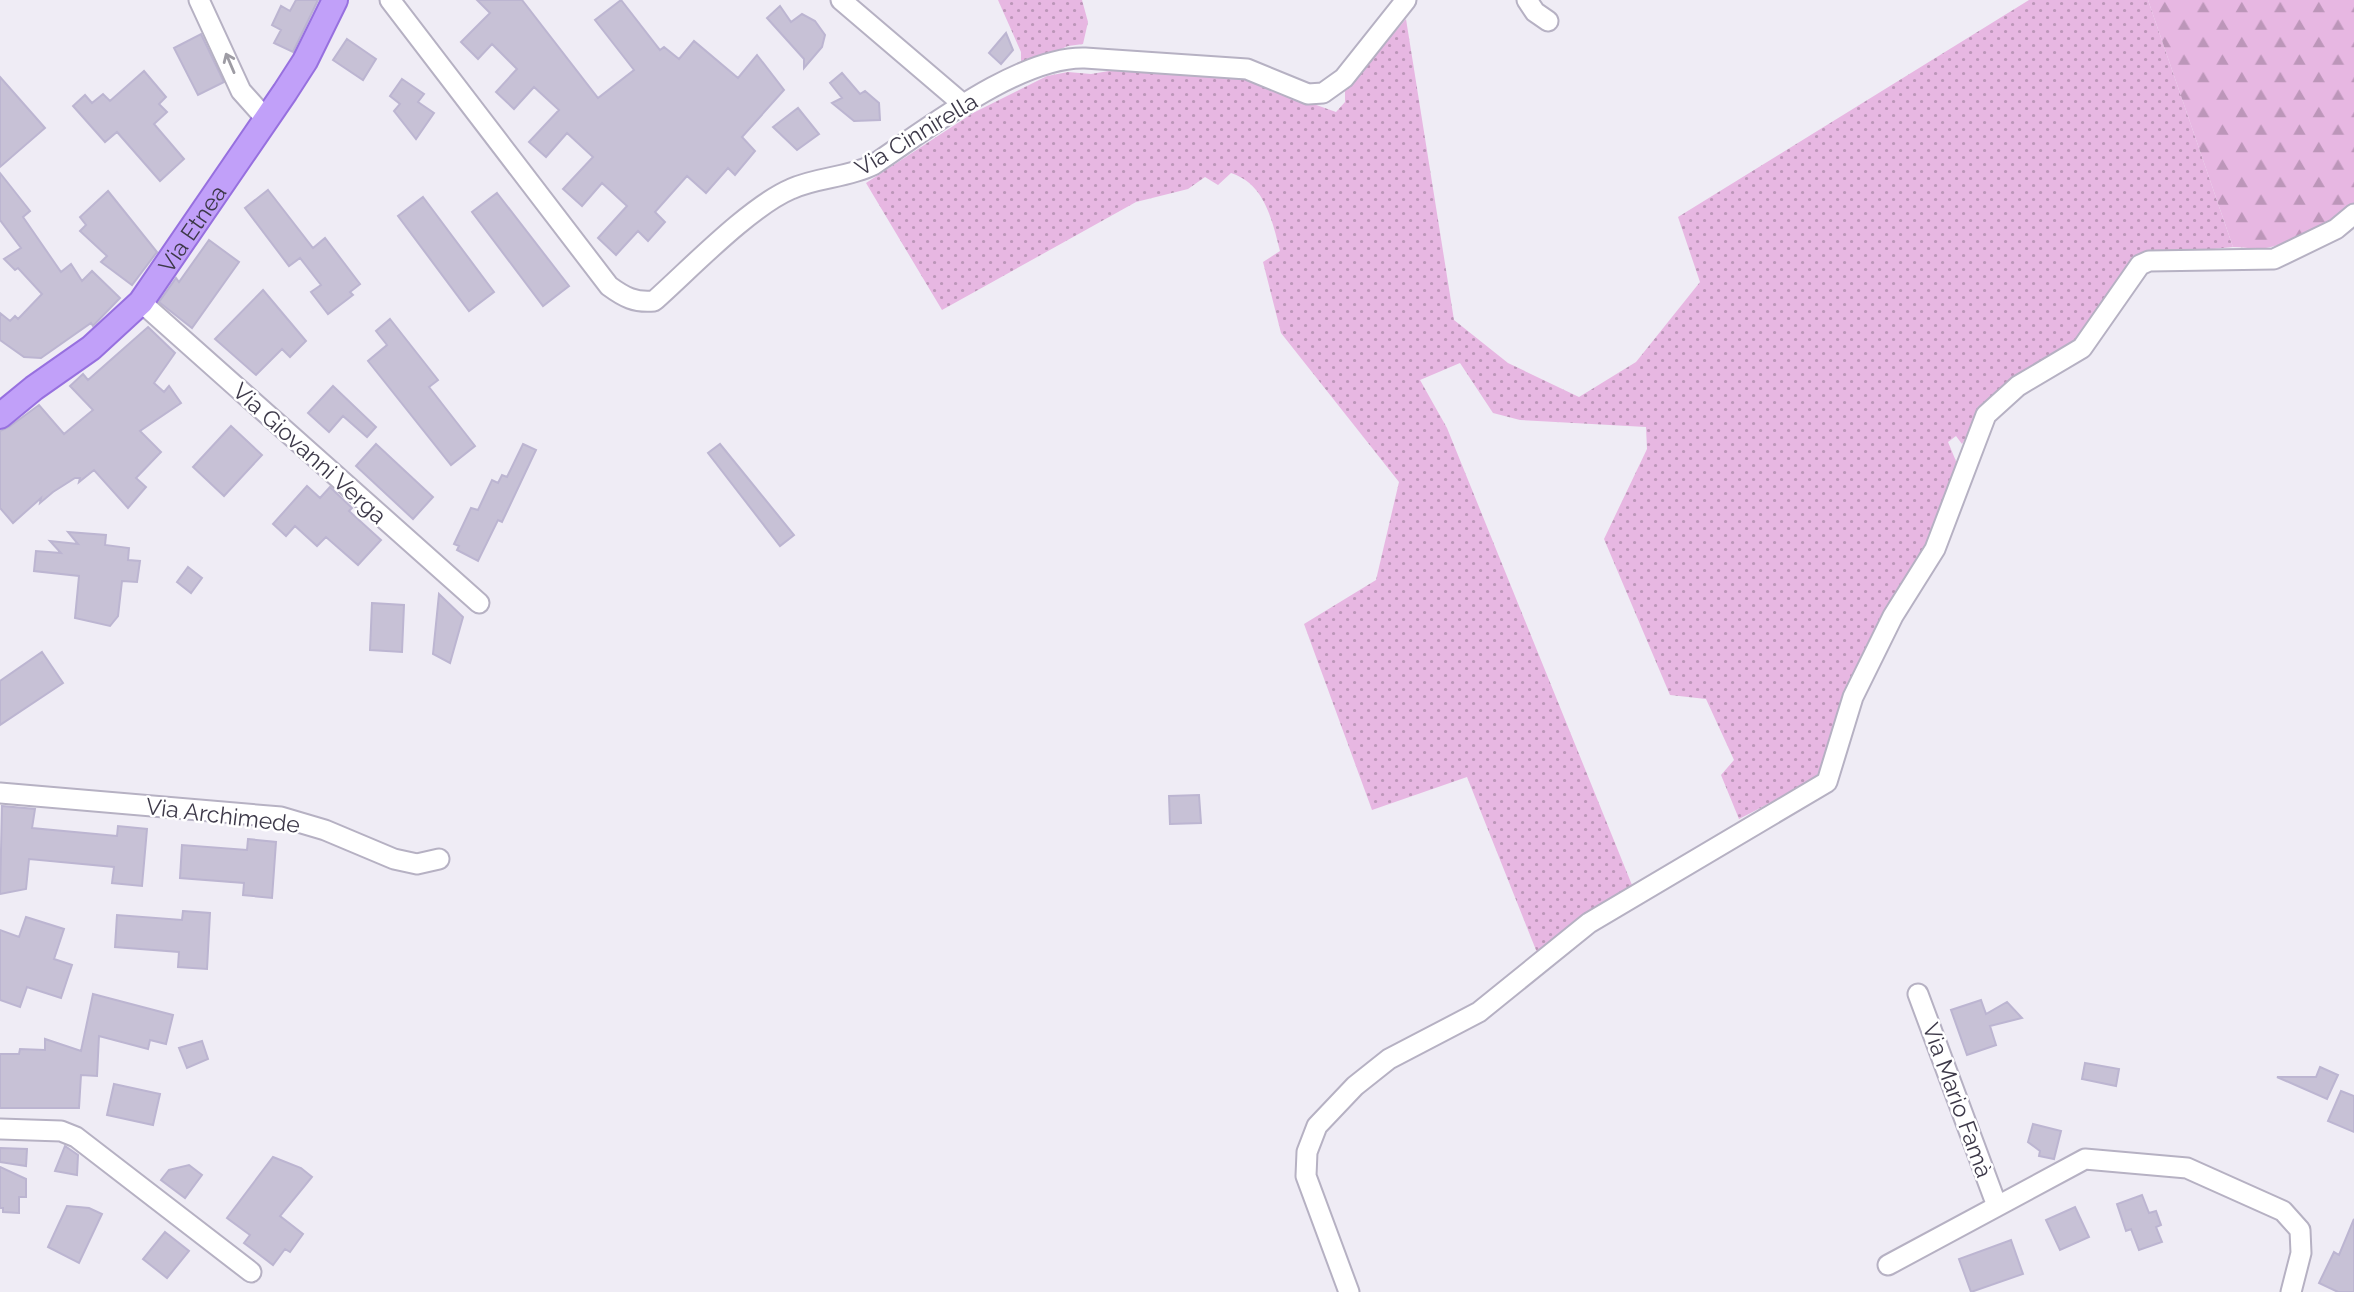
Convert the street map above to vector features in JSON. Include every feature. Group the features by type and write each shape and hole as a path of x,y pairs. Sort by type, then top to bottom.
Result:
{"main road":[{"name":"Via Etnea","path":"0,416 91,348 141,302 305,61 335,0"}],"street":[{"path":"199,0 241,91 267,120"},
{"name":"Via Cinnirella","path":"390,0 609,286 626,298 641,302 654,302 759,208 791,189 859,172 1015,76 1068,57 1247,69 1308,94 1323,93 1344,78 1406,0"},
{"path":"841,0 964,105"},
{"path":"1527,0 1535,12 1548,21"},
{"path":"1349,1292 1306,1176 1307,1152 1317,1126 1351,1079 1479,1012 1589,923 1616,905 1827,782 1853,697 1894,616 1935,549 1986,415 2018,386 2082,348 2140,265 2149,261 2274,259 2336,229 2354,214"},
{"name":"Via Giovanni Verga","path":"141,302 479,603"},
{"name":"Via Archimede","path":"0,793 281,817 325,830 394,859 418,864 439,859"},
{"name":"Via Mario Famà","path":"1919,994 1997,1206"},
{"path":"0,1129 61,1132 76,1137 251,1272"},
{"name":"Via Mario Famà","path":"1888,1265 2085,1159 2186,1168 2283,1212 2300,1230 2301,1253 2291,1292"}],"green space":[{"path":"998,0 1082,0 1088,22 1083,44 1068,46 1021,67 1021,52"},
{"path":"2029,0 2148,0 2233,247 2152,255 2088,331 1983,411 1962,444 1956,436 1948,442 1958,466 1929,544 1821,774 1812,781 1739,819 1721,775 1734,760 1706,699 1670,695 1604,539 1647,449 1646,427 1520,420 1493,413 1460,363 1420,380 1447,428 1632,885 1585,915 1538,955 1467,777 1372,810 1304,624 1376,580 1399,482 1281,333 1263,262 1280,251 1265,204 1252,185 1231,173 1218,185 1205,177 1188,189 1136,202 942,310 866,183 973,113 1047,76 1068,72 1091,74 1115,70 1243,79 1336,112 1345,102 1345,90 1406,19 1454,320 1508,363 1579,397 1636,362 1700,282 1678,217"},
{"path":"2148,0 2354,0 2354,204 2325,224 2288,242 2262,249 2233,247"}],"building":[{"path":"296,0 318,0 293,52 274,43 281,30 272,25 281,6 290,11"},
{"path":"477,0 522,0 598,98 634,70 595,20 621,0 660,50 664,47 679,59 694,41 738,78 757,55 784,90 742,137 755,151 735,175 728,168 706,193 687,176 655,212 665,222 648,241 638,231 616,255 598,238 627,206 602,183 582,206 563,189 593,157 567,133 546,157 529,142 559,110 534,87 514,109 496,92 517,69 492,44 478,59 461,42 490,13"},
{"path":"780,6 791,22 802,14 815,21 825,35 822,47 804,68 804,59 767,18"},
{"path":"1006,33 1013,50 1001,64 989,53"},
{"path":"201,34 224,82 198,95 174,48"},
{"path":"347,39 376,59 363,80 333,60"},
{"path":"144,71 166,97 159,104 167,112 154,124 184,159 160,181 117,132 105,142 73,106 85,95 92,103 103,94 110,101"},
{"path":"842,73 860,94 865,91 879,103 880,120 854,121 832,103 842,98 830,83"},
{"path":"0,77 45,128 0,167"},
{"path":"402,79 424,94 418,102 434,113 416,139 394,111 400,104 390,96"},
{"path":"798,108 819,134 797,150 773,127"},
{"path":"0,173 30,211 23,217 61,272 71,264 82,281 92,271 120,298 93,326 91,323 41,358 24,357 0,340 0,313 10,321 15,316 18,319 42,294 18,268 15,270 4,259 21,248 0,220"},
{"path":"268,190 313,248 325,238 360,284 350,292 353,295 328,314 311,292 321,285 300,258 289,266 245,208"},
{"path":"108,191 157,252 132,285 101,262 107,256 80,231 86,225 80,217"},
{"path":"497,193 569,286 543,306 472,212"},
{"path":"423,197 494,292 469,311 398,216"},
{"path":"209,240 239,262 192,328 159,302 176,278 179,282"},
{"path":"263,290 306,341 290,357 282,349 256,375 215,339"},
{"path":"390,319 438,380 429,387 475,446 451,465 368,361 387,345 376,331"},
{"path":"148,327 175,353 154,383 164,392 169,386 181,403 140,431 161,452 136,478 146,487 128,508 94,470 79,482 80,478 75,478 40,503 41,498 13,523 0,508 0,431 39,405 64,434 93,410 70,386 83,374 88,380"},
{"path":"333,386 376,427 367,437 343,416 329,432 308,413"},
{"path":"231,426 262,455 224,496 193,467"},
{"path":"376,444 433,497 413,519 356,466"},
{"path":"523,444 536,450 502,522 498,520 478,561 457,550 459,546 454,544 471,508 478,510 492,480 498,483 502,475 507,477"},
{"path":"720,444 794,535 780,546 708,453"},
{"path":"307,486 320,498 330,487 352,508 349,511 381,540 358,565 326,537 317,546 295,526 286,536 273,524"},
{"path":"68,532 106,535 105,545 129,548 128,560 140,561 137,582 122,581 118,616 110,626 75,618 79,576 34,571 36,551 61,553 50,541 78,544"},
{"path":"188,567 202,578 191,593 177,582"},
{"path":"439,594 463,617 450,663 433,654"},
{"path":"372,603 404,605 402,652 370,650"},
{"path":"42,652 63,683 0,725 0,681"},
{"path":"1199,795 1201,823 1170,824 1169,796"},
{"path":"2,806 35,809 32,828 117,836 118,826 147,829 142,886 112,883 114,867 29,859 26,889 0,894"},
{"path":"248,839 276,842 272,898 243,895 244,883 180,878 182,845 247,850"},
{"path":"183,911 210,913 207,969 178,967 179,952 115,947 117,915 182,920"},
{"path":"26,917 64,929 54,959 72,965 61,998 27,987 20,1007 0,1000 0,930 19,937"},
{"path":"93,994 173,1015 166,1044 150,1040 148,1049 99,1036 97,1076 81,1075 79,1108 0,1108 0,1054 19,1054 20,1049 45,1050 45,1039 81,1051"},
{"path":"1981,1000 1986,1014 2007,1002 2022,1018 1990,1026 1996,1045 1967,1055 1951,1010"},
{"path":"202,1041 208,1059 187,1068 179,1048"},
{"path":"2085,1063 2119,1069 2116,1086 2082,1079"},
{"path":"2320,1067 2338,1075 2327,1099 2277,1077 2316,1077"},
{"path":"114,1084 160,1094 153,1125 107,1115"},
{"path":"2341,1091 2354,1096 2354,1132 2328,1121"},
{"path":"2033,1124 2061,1131 2054,1159 2039,1156 2040,1151 2028,1142"},
{"path":"65,1146 78,1155 77,1175 55,1171"},
{"path":"0,1148 27,1149 26,1166 0,1162"},
{"path":"273,1157 301,1168 312,1177 280,1216 303,1234 290,1252 285,1249 273,1265 244,1243 250,1235 227,1218"},
{"path":"189,1165 202,1175 185,1198 161,1180 169,1170"},
{"path":"0,1167 26,1179 26,1197 19,1197 19,1213 3,1212 3,1208 0,1208"},
{"path":"2142,1195 2149,1213 2156,1211 2161,1225 2156,1227 2162,1242 2139,1250 2131,1229 2126,1231 2117,1204"},
{"path":"67,1206 89,1208 102,1214 79,1263 48,1247"},
{"path":"2075,1207 2089,1237 2060,1250 2046,1220"},
{"path":"2354,1219 2354,1292 2338,1292 2319,1283 2334,1252 2339,1255"},
{"path":"165,1232 189,1251 167,1278 143,1259"},
{"path":"2011,1240 2023,1274 1971,1292 1959,1259"}]}
